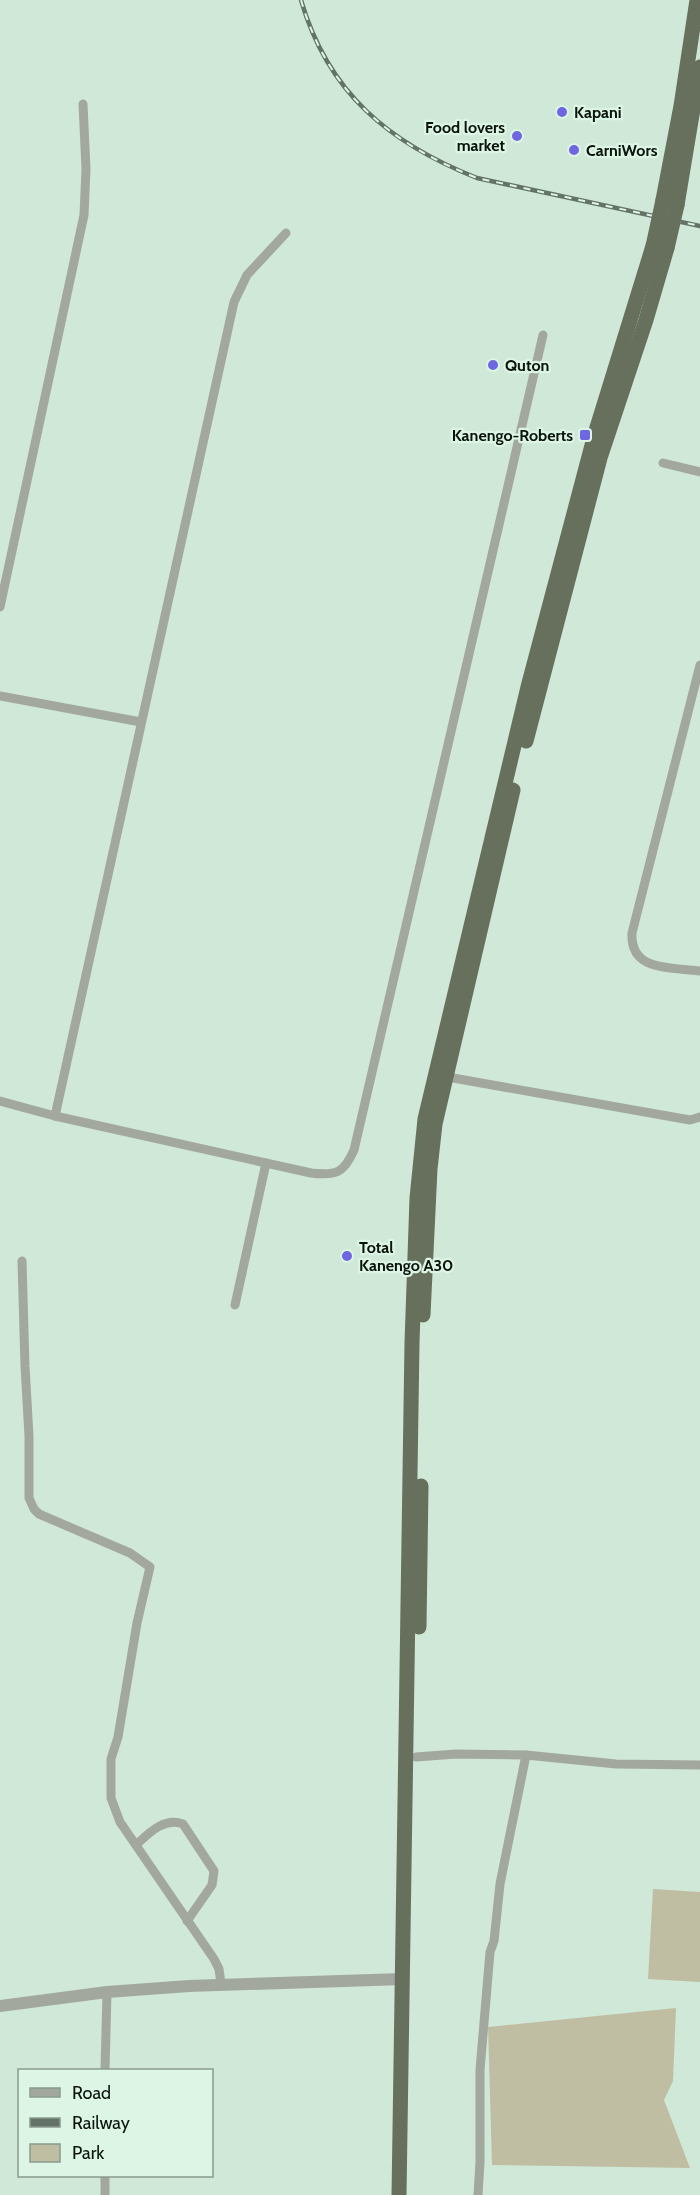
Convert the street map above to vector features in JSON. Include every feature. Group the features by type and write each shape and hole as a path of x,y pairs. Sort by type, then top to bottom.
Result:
{"highway":[{"path":"670,203 681,106 697,0"},
{"path":"407,2195 421,1534 422,1345 432,1146 440,1076 525,699 598,423 660,247 700,67"},
{"path":"399,2195 414,1267 425,1119 440,1076"}],"street":[{"path":"0,602 84,215 86,169 83,104"},
{"path":"56,1116 234,302 247,275 286,233"},
{"path":"0,1101 56,1116 324,1174 345,1167 354,1150 543,335"},
{"path":"663,463 700,472"},
{"path":"700,664 632,933 632,942 637,956 643,962 700,971"},
{"path":"0,696 141,722"},
{"path":"440,1076 690,1120 699,1118"},
{"path":"235,1305 266,1162"},
{"path":"22,1261 31,1504 39,1514 130,1553 150,1567 137,1623 118,1737 111,1759 113,1807 120,1822 214,1959 219,1969 221,1984"},
{"path":"416,1757 456,1754 526,1755 616,1764 700,1765"},
{"path":"477,2195 480,2162 480,2070 490,1952 494,1941 500,1884 526,1755"},
{"path":"136,1845 167,1821 183,1824 214,1871 212,1886 187,1921"},
{"path":"0,2006 107,1992 221,1984 403,1979"},
{"path":"105,2069 107,1992"},
{"path":"105,2177 105,2195"}],"green space":[{"path":"653,1889 700,1892 700,1982 648,1979"},
{"path":"676,2008 673,2081 664,2100 690,2168 492,2165 488,2027"}],"railway":[{"path":"301,0 313,33 345,88 366,111 390,131 416,148 477,178 700,226"}],"place":[{"name":"Kapani","path":"562,112"},
{"name":"Food lovers market","path":"517,136"},
{"name":"CarniWors","path":"574,150"},
{"name":"Quton","path":"493,365"},
{"name":"Kanengo-Roberts","path":"585,435"},
{"name":"Total Kanengo A30","path":"347,1256"}]}
